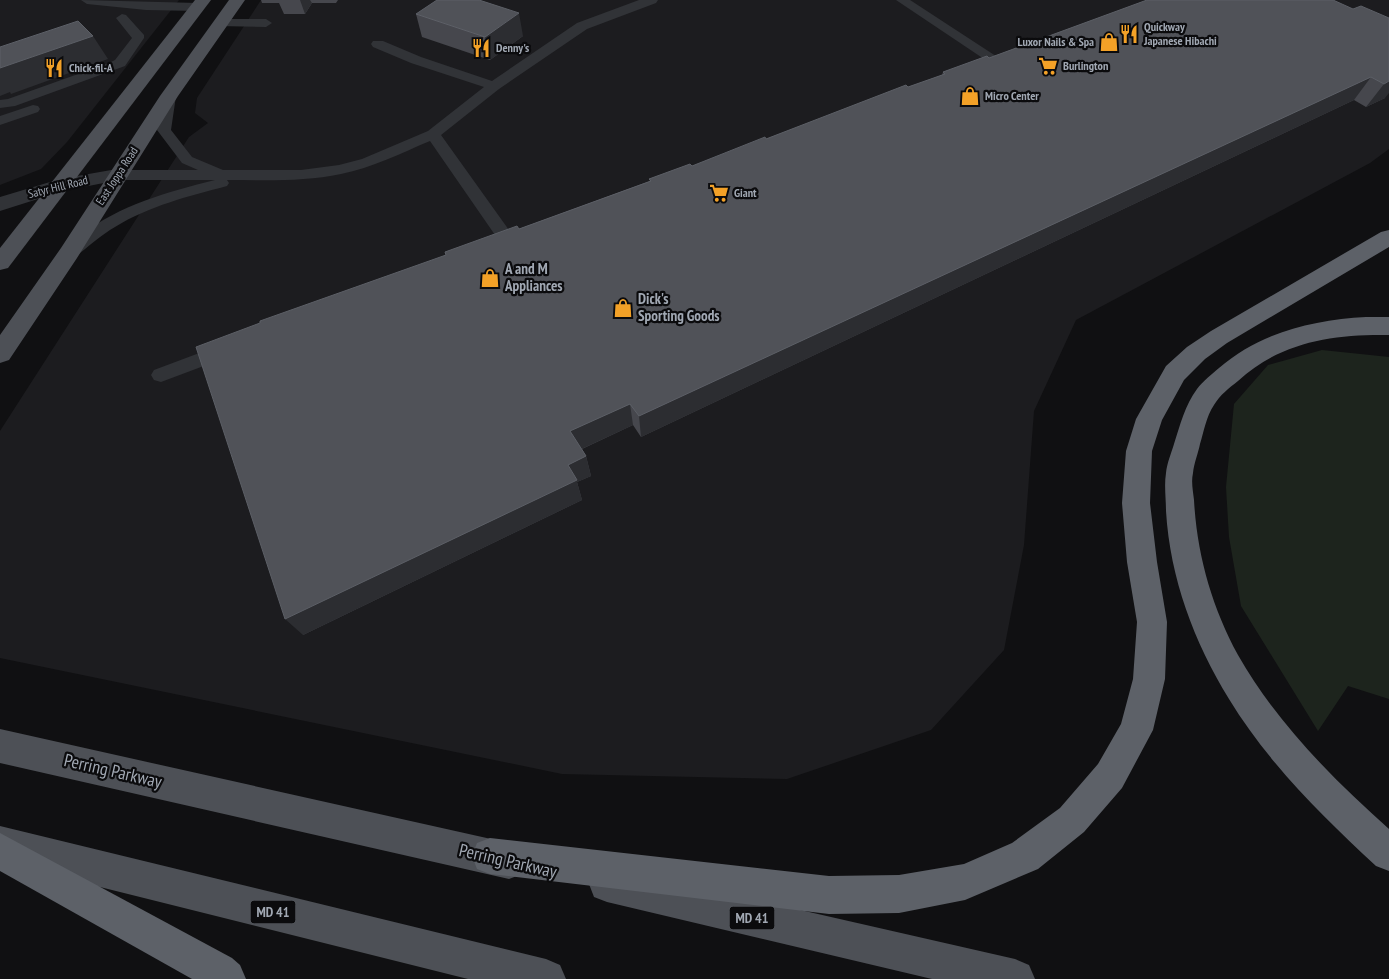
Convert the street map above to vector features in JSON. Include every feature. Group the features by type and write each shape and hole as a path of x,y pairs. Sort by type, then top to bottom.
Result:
{"highway":[{"path":"490,856 829,895 899,894 965,882 1025,856 1072,820 1110,776 1136,730 1148,679 1152,622 1136,503 1139,451 1149,419 1160,398 1175,374 1196,353 1219,336 1389,237"},
{"path":"1389,326 1334,328 1305,334 1269,345 1232,370 1206,395 1192,424 1179,475 1180,518 1188,570 1211,633 1240,688 1281,744 1336,806 1389,853"},
{"path":"0,851 218,972 226,979"}],"main road":[{"name":"East Joppa Road","path":"0,354 68,253 169,96 237,0"},
{"path":"0,263 200,4"},
{"name":"Perring Parkway","path":"0,746 490,856 1015,979"},
{"name":"MD 41","path":"0,844 546,979"}],"street":[{"name":"Satyr Hill Road","path":"0,204 60,185 117,175"}],"lane":[{"path":"87,0 146,6 200,4"},
{"path":"117,175 301,175 340,170 394,152 432,134 494,86 582,26 652,0"},
{"path":"902,0 1003,61 983,68"},
{"path":"0,104 10,103 120,63 138,38 138,35 122,18"},
{"path":"221,23 266,23"},
{"path":"378,44 416,60 494,86"},
{"path":"169,96 164,130 187,160 223,175"},
{"path":"0,121 58,99"},
{"path":"432,134 510,244"},
{"path":"68,253 108,224 128,213 159,200 250,175"},
{"path":"493,251 527,238"},
{"path":"160,375 245,343"}],"shaded area":[{"path":"0,0 179,0 67,142 41,169 0,185"},
{"path":"261,0 1389,0 1389,149 1370,163 1076,320 1034,411 1024,545 1004,650 931,730 787,779 562,774 0,658 0,431 189,137 208,123 195,113 197,98"},
{"path":"1322,350 1389,357 1389,699 1348,686 1318,731 1241,606 1229,537 1226,487 1234,404 1268,365"}],"building":[{"path":"437,0 479,0 519,13 485,37 416,14"},
{"path":"1147,0 1333,0 1353,9 1361,6 1389,18 1389,81 1384,84 1371,77 639,416 630,404 570,431 586,456 568,465 577,480 285,619 196,347 260,323 260,321 446,255 445,252 517,226 519,229 651,181 649,179 690,164 692,166 765,137 766,139 906,85 908,87 945,74 943,72 987,56 989,58"},
{"path":"78,21 93,36 0,68 0,47"}],"place":[{"name":"Quickway Japanese Hibachi","path":"1129,34"},
{"name":"Luxor Nails & Spa","path":"1109,42"},
{"name":"Denny's","path":"481,48"},
{"name":"Burlington","path":"1048,66"},
{"name":"Chick-fil-A","path":"54,68"},
{"name":"Micro Center","path":"970,96"},
{"name":"Giant","path":"719,193"},
{"name":"A and M Appliances","path":"490,278"},
{"name":"Dick's Sporting Goods","path":"623,308"}]}
